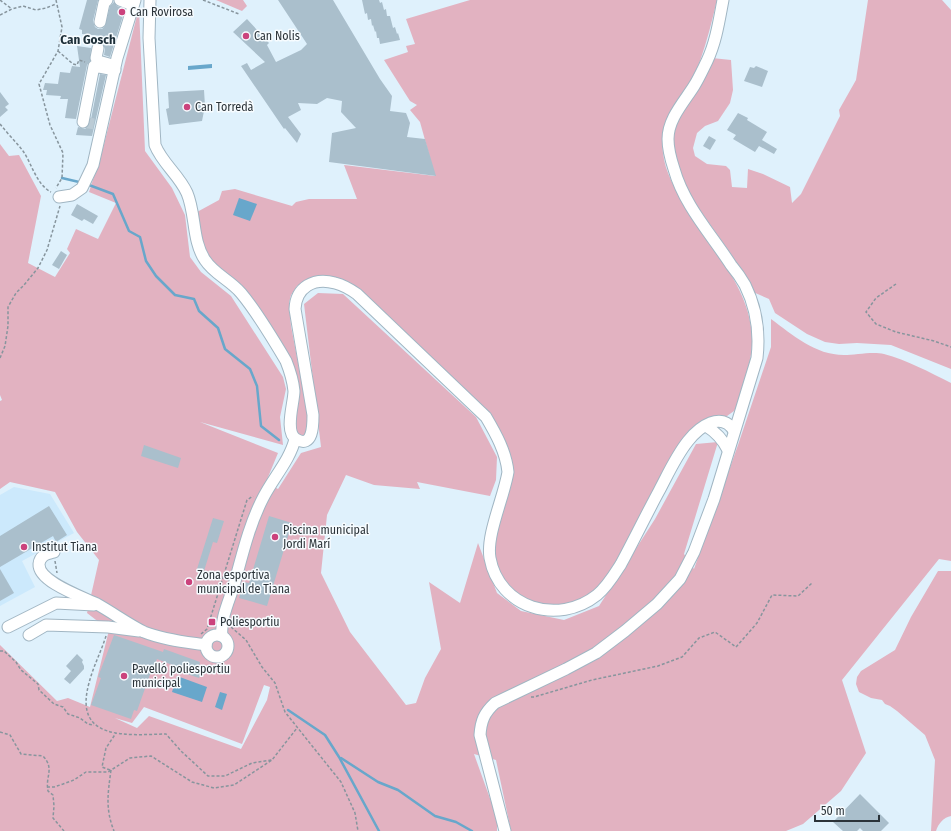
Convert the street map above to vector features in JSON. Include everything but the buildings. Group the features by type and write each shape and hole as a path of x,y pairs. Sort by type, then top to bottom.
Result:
{"street":[{"path":"100,22 104,3 107,0"},
{"path":"56,195 72,195 82,188 93,165 115,68 134,2 120,0"},
{"path":"150,0 149,38 154,145 158,153 176,175 187,193 193,214 198,244 204,258 213,270 230,282 242,294 286,361 290,370 293,386 290,426 291,433 295,438 302,441 308,439 313,433 313,415 295,310 297,295 302,289 316,282 333,282 357,294 486,416 503,450 507,462 508,472 491,538 490,556 493,568 503,588 521,602 538,609 563,610 579,606 593,598 613,578 680,451 695,433 715,420 721,421 732,427 734,431"},
{"path":"504,831 480,735 483,716 495,703 596,653 625,632 657,604 680,579 689,564 714,499 757,358 759,339 754,308 744,284 689,203 677,179 671,160 668,139 670,125 695,84 707,60 716,36 723,0"},
{"path":"98,48 96,58 98,61 115,68"},
{"path":"83,122 94,66 115,68"},
{"path":"721,421 736,414 741,409"},
{"path":"706,426 734,431"},
{"path":"706,426 716,433 728,450"},
{"path":"222,636 224,620 254,517 265,493 292,450 295,438"},
{"path":"54,552 44,554 40,560 39,568 43,574 59,586 99,605 144,632"},
{"path":"8,627 56,603 99,605"},
{"path":"29,635 46,625 108,627 144,632 166,639 206,645"},
{"path":"216,635 225,638 228,645 226,652 222,656 215,656 208,652 206,645 207,641 212,636 216,635"}],"path":[{"path":"0,0 12,9"},
{"path":"0,358 6,342 8,307 16,293 24,286 38,268 47,250 60,206 56,195 62,178 64,153 50,126 38,84 58,51 62,27 56,0"},
{"path":"203,0 239,14"},
{"path":"0,15 12,9 24,6 36,10 56,4"},
{"path":"58,51 73,64 77,65 79,60 82,60 94,66"},
{"path":"0,124 23,151 38,179 47,190 56,195"},
{"path":"896,284 876,298 866,312 876,324 896,332 934,341 951,347"},
{"path":"526,697 534,697 592,680 658,666 682,657 699,638 715,632 736,647 757,623 772,595 798,596 812,582"},
{"path":"224,620 246,640 262,667 275,684 285,712 342,782 355,813 358,831"},
{"path":"94,725 87,714 86,694 108,627"},
{"path":"0,651 4,651 16,662 20,670 38,684 39,690 54,704 63,707 68,714 80,718 88,724 94,725 104,731 138,735 166,734 181,751 208,776 225,776 252,763 272,760"},
{"path":"47,787 54,787 63,784 86,772 108,772 130,758 151,756 192,782 214,788 234,785 272,760 297,728"},
{"path":"0,732 10,735 21,754 43,756 49,762 50,773 46,783 48,791 53,795 53,818 64,831"},
{"path":"111,770 102,767 106,748 116,733"},
{"path":"111,770 108,818 114,831"}],"shaded area":[{"path":"216,0 243,0 247,6 242,11"},
{"path":"470,0 717,0 700,61 664,128 663,150 668,174 674,187 695,222 739,288 751,325 752,345 748,367 738,404 734,411 727,416 701,421 684,437 614,567 598,588 582,599 567,605 540,605 518,594 500,575 496,562 494,546 509,454 504,440 496,427 366,296 308,280 297,286 291,295 289,303 291,326 310,425 305,436 300,437 294,430 287,359 209,261 200,237 197,212 219,200 222,191 235,189 292,206 296,202 309,199 357,199 344,165 435,176 420,122 410,110 417,105 410,101 384,60 408,52 406,46 415,44 406,19"},
{"path":"868,0 942,0 951,10 951,369 891,345 857,343 839,344 825,342 807,334 775,313 769,299 753,292 731,254 692,199 678,172 672,142 675,127 712,58 731,60 733,90 730,103 718,121 705,126 697,133 693,148 695,156 707,164 726,166 730,170 732,187 747,188 748,169 763,174 790,187 792,203 801,194 840,116 839,110 856,80"},
{"path":"139,8 145,151 172,188 185,215 190,257 201,272 231,296 283,377 286,389 280,417 283,445 200,422 278,453 266,482 278,489 301,453 321,447 304,304 318,293 343,294 476,417 497,457 496,480 490,496 417,482 420,489 374,485 346,475 327,515 321,573 350,632 406,705 416,703 425,678 441,649 429,582 460,603 478,543 497,593 521,611 564,620 599,606 655,519 696,444 718,442 684,554 694,569 771,347 771,319 805,343 823,352 844,355 880,353 910,363 951,383 951,561 939,559 842,680 866,753 841,791 803,824 786,831 511,831 496,760 474,754 497,818 497,831 0,831 0,645 57,701 68,698 90,707 109,630 87,613 99,560 77,532 55,492 10,482 0,489 0,401 2,400 0,395 0,144 9,156 19,155 41,196 28,263 55,277 70,253 67,249 76,229 98,239 116,203 89,192 102,152","holes":["264,685 270,687 267,700 241,749 149,716 137,728 115,718 132,723 144,707 242,744"]},
{"name":"Institut Tiana","path":"14,487 50,494 74,533 22,561 35,587 0,606 0,495"},
{"path":"938,571 951,571 951,816 942,821 936,831 931,831 935,760 925,735 897,711 885,704 882,700 871,698 859,692 856,684 857,677 861,671 895,650 911,617"}],"water":[{"path":"212,64 212,68 188,70 188,66"},
{"path":"239,198 257,204 250,221 233,215"},
{"path":"177,676 207,687 202,702 172,692"},
{"path":"220,692 227,694 222,710 215,707"}],"waterway":[{"path":"62,178 79,182"},
{"path":"89,185 113,194 129,231 140,237 146,261 156,276 175,295 194,299 199,311 218,328 225,349 250,369 257,386 261,426 279,440"},
{"path":"288,710 325,735 339,757 379,831"},
{"path":"341,758 378,782 398,790 435,816 456,822 472,831"}],"tunnel":[{"path":"83,122 95,124"}],"place":[{"name":"Can Rovirosa","path":"122,12"},
{"name":"Can Nolis","path":"246,36"},
{"name":"Can Torredà","path":"187,107"},
{"name":"Piscina municipal Jordi Marí","path":"275,537"},
{"name":"Institut Tiana","path":"24,547"},
{"name":"Zona esportiva municipal de Tiana","path":"189,582"},
{"name":"Poliesportiu","path":"212,622"},
{"name":"Pavelló poliesportiu municipal","path":"124,676"}],"district":[{"name":"Can Gosch","path":"88,39"}]}
